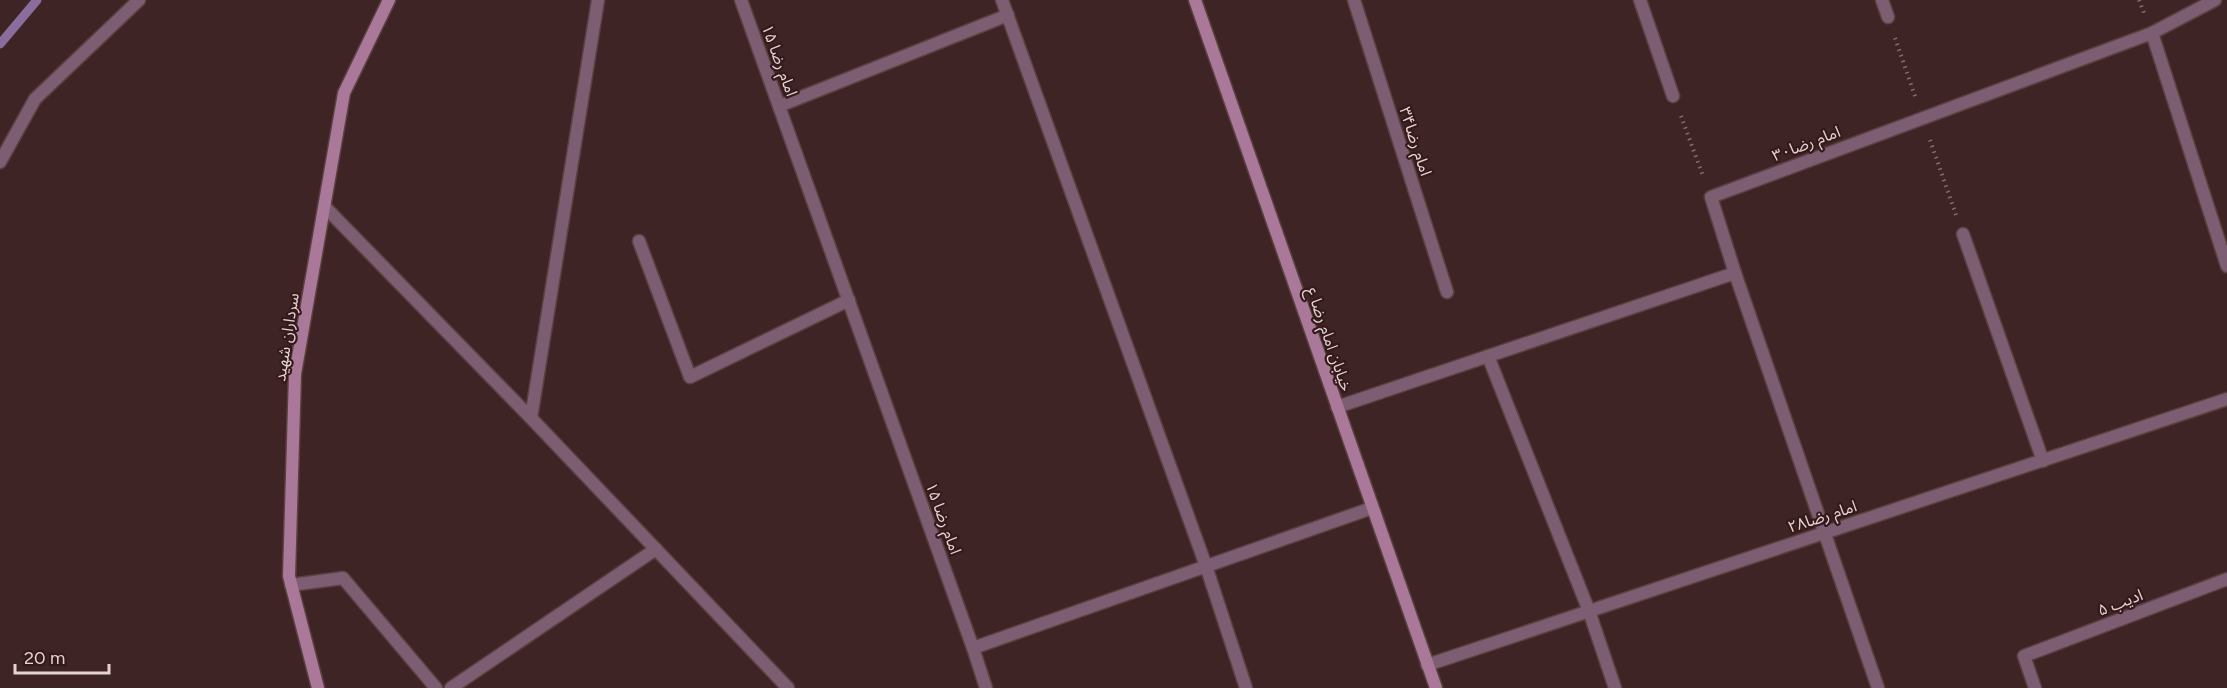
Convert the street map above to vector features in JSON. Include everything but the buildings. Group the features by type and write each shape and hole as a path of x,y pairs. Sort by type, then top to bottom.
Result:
{"main road":[{"name":"سرداران شهید","path":"318,688 289,576 295,374 344,93 389,0"},
{"name":"خیابان امام رضا ع","path":"1196,0 1436,688"}],"street":[{"path":"0,162 35,99 139,0"},
{"path":"531,417 598,0"},
{"name":"۱۵ امام رضا","path":"741,0 986,688"},
{"path":"1002,0 1206,566 1246,688"},
{"name":"امام رضا۳۴","path":"1354,0 1447,292"},
{"path":"1640,0 1673,96"},
{"path":"1882,0 1888,17"},
{"name":"امام رضا۳۰","path":"1711,196 2152,33 2215,0"},
{"path":"779,106 1008,15"},
{"path":"2152,33 2227,266"},
{"path":"1711,196 1735,273 1878,688"},
{"path":"325,207 531,417 788,688"},
{"path":"1963,234 2043,460"},
{"path":"639,241 690,376 849,300"},
{"path":"1337,407 1735,273"},
{"path":"1488,356 1589,611 1615,688"},
{"name":"امام رضا۲۸","path":"1427,664 2227,399"},
{"path":"973,648 1372,508"},
{"path":"451,688 656,549"},
{"path":"291,585 343,578 436,688"},
{"name":"ادیب ۵","path":"2035,688 2024,656 2227,579"}],"path":[{"path":"1673,96 1711,196"}],"waterway":[{"path":"0,44 37,0"}]}
